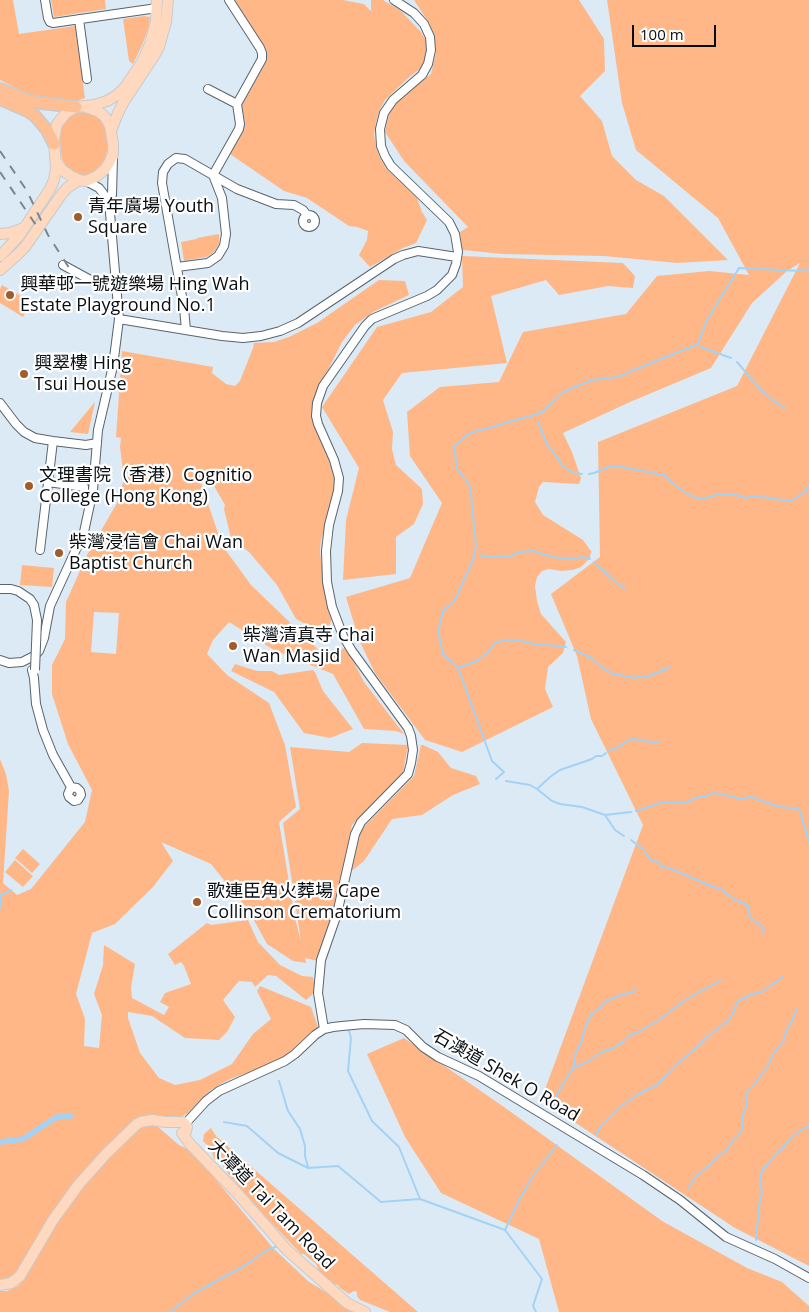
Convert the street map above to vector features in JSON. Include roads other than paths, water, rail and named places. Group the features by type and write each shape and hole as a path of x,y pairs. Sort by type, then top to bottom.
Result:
{"highway":[{"path":"0,89 35,102 80,107"},
{"path":"0,99 35,116 44,125 54,144"}],"main road":[{"path":"111,131 123,103 159,47 166,22 168,0"},
{"path":"0,256 14,242 24,228 54,180 56,161 54,144 58,124 66,113 80,107 102,103 121,92 142,62 150,44 155,27 157,4"},
{"path":"0,270 25,247 67,188 82,180 93,178 103,171 109,163 113,154 113,144 106,118 97,111 80,107"},
{"path":"56,161 62,170 70,176 82,180"},
{"path":"0,234 24,228"},
{"name":"大潭道 Tai Tam Road","path":"0,1285 11,1283 20,1276 60,1209 86,1175 131,1129 141,1122 152,1120 181,1127 190,1144 233,1188 287,1250 341,1299 365,1312"}],"street":[{"path":"45,0 48,18 53,23 157,4"},
{"path":"213,175 239,129 237,104 262,59 262,53 229,0"},
{"path":"181,1127 219,1091 285,1061 324,1029 318,994 320,969 324,949 337,914 355,834 362,822 408,774 413,750 408,728 349,646 339,627 332,607 327,582 326,551 339,478 334,460 316,416 317,403 326,382 356,336 367,323 378,316 434,292 452,275 456,264 456,238 449,222 391,166 381,146 380,129 384,113 397,96 422,75 428,64 431,50 430,37 424,24 414,13 394,0"},
{"path":"79,19 87,79"},
{"path":"208,88 237,104"},
{"path":"0,660 9,663 22,662 34,656 42,645 50,606 84,532 93,490 100,418 113,366 119,319 109,201 112,194 113,154"},
{"path":"186,330 162,183 163,172 171,161 176,158 185,159 237,189 276,204 294,205 307,215"},
{"path":"177,267 208,263 218,256 224,246 226,234 222,198 213,175"},
{"path":"82,180 99,188 109,201"},
{"path":"119,319 235,338 251,338 271,334 298,323 394,259 403,255 418,252 457,257"},
{"path":"63,264 96,283 116,281"},
{"path":"0,404 24,432 39,439 86,445 97,443"},
{"path":"40,550 53,441"},
{"path":"48,482 84,488"},
{"path":"0,589 18,591 30,599 34,605 37,620 34,677"},
{"path":"0,594 17,595 30,608 34,621 32,670 36,704 52,755 70,786"},
{"name":"石澳道 Shek O Road","path":"324,1029 364,1024 399,1026 406,1030 423,1047 438,1057 480,1076 643,1175 680,1200 726,1237 775,1259 809,1278"}],"waterway":[{"path":"496,779 504,772 492,761 458,668 443,654 438,631 443,611 455,600 473,560 476,546 470,486 457,469 454,446 470,433 541,413 563,392 592,380 617,377 698,344 707,320 739,268 801,271 809,269"},
{"path":"701,347 731,358"},
{"path":"737,362 761,390 785,408"},
{"path":"538,422 547,444 563,466 573,473 582,474"},
{"path":"589,474 616,466 664,475 677,487 693,497 702,499 716,495 736,495 746,498 755,496 793,500 805,492 809,485"},
{"path":"480,555 485,557 509,557 519,552 534,551 552,557 570,559 583,557 590,559"},
{"path":"594,562 619,585 625,588"},
{"path":"458,668 477,661 495,643 502,641 518,640 538,645 566,647"},
{"path":"574,650 590,657 604,669 614,674 635,678 649,676 670,667"},
{"path":"609,750 633,739 659,743"},
{"path":"537,789 560,770 606,753"},
{"path":"506,781 530,785 552,801 560,804 582,807 605,815 631,812"},
{"path":"636,811 663,802 685,803 712,793 741,799 751,797 780,807 799,809 809,842"},
{"path":"605,815 615,830 624,836"},
{"path":"631,840 644,850 650,859 661,866 721,889 736,901 743,902 748,907 750,918 760,924 764,933"},
{"path":"0,908 1,895 11,890"},
{"path":"596,1135 600,1127 620,1107 637,1095 657,1085 677,1064 730,1019 738,1001 761,992 783,977"},
{"path":"573,1068 587,1062 602,1052 616,1047 632,1034 659,1020 685,1000 721,980"},
{"path":"553,1107 557,1094 573,1068 574,1057 591,1015 605,1002 620,995 633,992 636,989"},
{"path":"688,1188 697,1175 725,1152 740,1133 743,1128 742,1117 746,1107 747,1092 769,1064 773,1054 784,1040 797,1009"},
{"path":"349,1031 351,1038 348,1071 372,1121 399,1147 420,1199"},
{"path":"279,1081 288,1111 300,1129 308,1167"},
{"path":"0,1142 23,1139 55,1118 71,1116"},
{"path":"224,1122 247,1126 278,1153 308,1168 338,1166 381,1202 420,1199 505,1230 542,1279 533,1306 536,1312"},
{"path":"756,1240 756,1227 759,1219 758,1208 762,1193 760,1175 763,1169 794,1135 809,1125"},
{"path":"505,1230 533,1176 557,1145"},
{"path":"170,1312 193,1294 244,1266 267,1250 278,1246"}],"railway":[{"path":"0,151 27,191 48,235 75,277"},
{"path":"0,172 40,231"}],"place":[{"name":"青年廣場 Youth Square","path":"78,217"},
{"name":"興華邨一號遊樂場 Hing Wah Estate Playground No.1","path":"10,295"},
{"name":"興翠樓 Hing Tsui House","path":"24,374"},
{"name":"文理書院（香港）Cognitio College (Hong Kong)","path":"29,486"},
{"name":"柴灣浸信會 Chai Wan Baptist Church","path":"59,553"},
{"name":"柴灣清真寺 Chai Wan Masjid","path":"233,646"},
{"name":"歌連臣角火葬場 Cape Collinson Crematorium","path":"197,902"}]}
